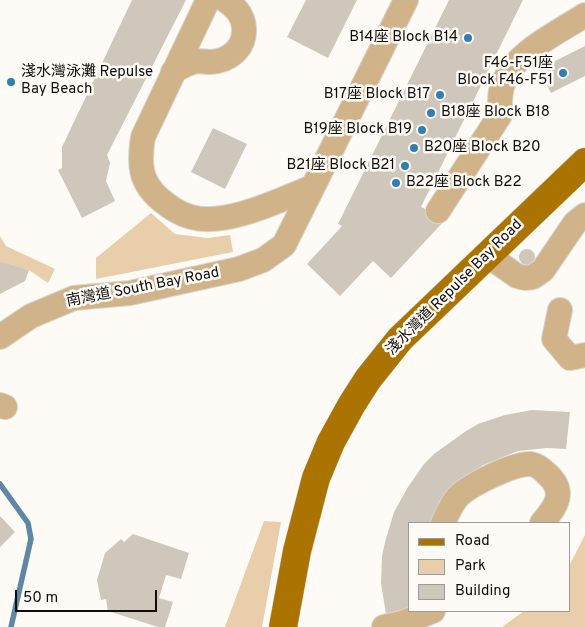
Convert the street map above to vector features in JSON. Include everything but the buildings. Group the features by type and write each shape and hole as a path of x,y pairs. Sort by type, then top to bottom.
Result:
{"main road":[{"name":"淺水灣道 Repulse Bay Road","path":"283,627 297,551 323,460 340,424 368,379 390,350 585,162"}],"street":[{"path":"208,0 143,137 139,158 147,184 153,193 171,208 192,217 217,219 248,212 312,187"},
{"path":"173,72 184,65 197,61 210,62 226,59 237,50 244,36 244,21 237,8 225,0"},
{"name":"南灣道 South Bay Road","path":"0,337 31,316 74,298 130,292 239,269 262,260 284,245 406,0"},
{"path":"438,211 500,115 500,98 504,81 512,66 524,54 585,15"},
{"path":"487,255 517,276 533,277 543,270 575,223 585,215"},
{"path":"560,310 554,339 570,358 585,355"},
{"path":"444,522 457,498 489,467 530,464 536,465 556,485 558,496 554,509 543,522"},
{"path":"384,627 402,623 430,612"}],"green space":[{"path":"151,213 175,234 208,238 230,235 233,252 96,279 96,258"},
{"path":"0,236 6,246 55,269 48,283 29,270 0,261"},
{"path":"264,521 281,522 262,627 225,627"},
{"path":"585,535 585,627 502,627 523,612 570,612 570,564"}],"waterway":[{"path":"0,484 28,523 31,539 11,627"}],"place":[{"name":"B14座 Block B14","path":"468,38"},
{"name":"F46-F51座 Block F46-F51","path":"563,73"},
{"name":"淺水灣泳灘 Repulse Bay Beach","path":"11,82"},
{"name":"B17座 Block B17","path":"440,95"},
{"name":"B18座 Block B18","path":"431,113"},
{"name":"B19座 Block B19","path":"422,130"},
{"name":"B20座 Block B20","path":"414,148"},
{"name":"B21座 Block B21","path":"405,166"},
{"name":"B22座 Block B22","path":"396,183"}]}
